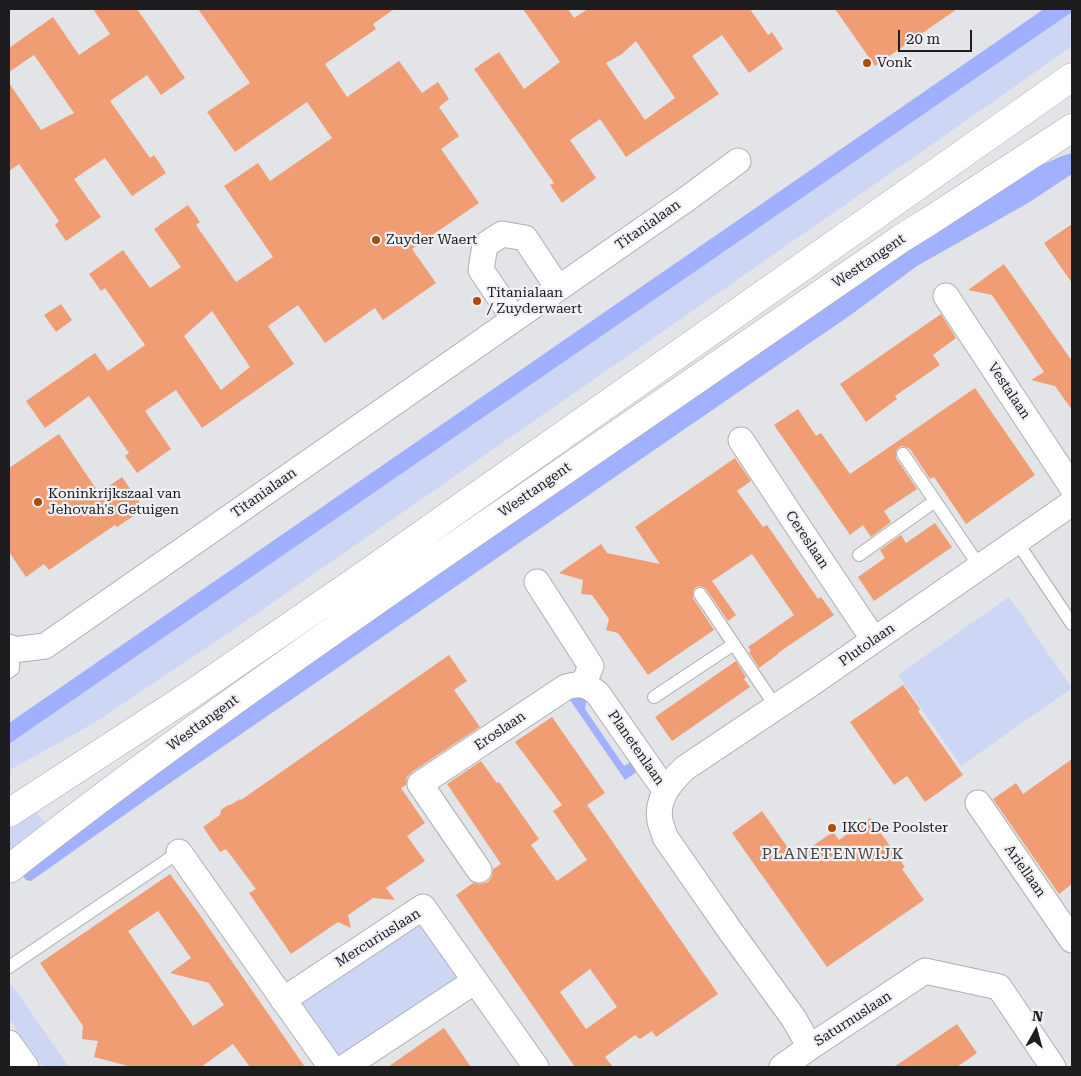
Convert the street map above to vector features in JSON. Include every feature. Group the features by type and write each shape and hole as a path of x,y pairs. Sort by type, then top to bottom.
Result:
{"main road":[{"name":"Westtangent","path":"9,814 193,693 366,574 1072,77"},
{"name":"Westtangent","path":"9,868 93,803 293,658 902,238 1072,128"}],"street":[{"name":"Titanialaan","path":"10,656 45,646 688,198 738,161"},
{"path":"514,318 481,270 485,245 502,234 525,238 558,288"},
{"name":"Vestalaan","path":"946,296 1072,486"},
{"name":"Cereslaan","path":"741,440 874,640"},
{"name":"Plutolaan","path":"665,790 685,768 1072,503"},
{"path":"537,582 591,666 582,685"},
{"name":"Eroslaan","path":"479,870 420,784 566,687 582,685"},
{"name":"Planetenlaan","path":"582,685 591,688 598,694 665,790 660,804 660,821 666,836 731,932 794,1019 810,1047"},
{"name":"Ariellaan","path":"978,803 1072,940"},
{"path":"179,852 331,1067"},
{"name":"Mercuriuslaan","path":"283,1000 423,907 536,1067"},
{"name":"Saturnuslaan","path":"782,1067 925,971 999,987 1053,1067"},
{"path":"344,1067 475,981"},
{"path":"9,1043 26,1067"}],"lane":[{"path":"903,454 980,567"},
{"path":"859,556 935,501"},
{"path":"1017,542 1072,624"},
{"path":"700,594 776,707"},
{"path":"654,697 734,644"},
{"path":"9,968 179,852"}],"shaded area":[{"path":"1044,9 1072,9 1072,12 9,744 9,723"},
{"path":"1072,12 1072,46 259,612 99,720 9,770 9,744"},
{"path":"1072,153 1072,174 1028,203 917,266 852,314 154,794 31,881 26,880 18,869 51,840 984,191"},
{"path":"1009,597 1072,688 961,766 898,675"},
{"path":"568,697 587,697 585,709 624,766 632,761 638,771 625,780"},
{"path":"31,806 47,825 10,856 9,823"},
{"path":"423,907 475,981 345,1067 283,1000"},
{"path":"9,981 69,1067 43,1067 9,1019"}],"building":[{"path":"93,9 137,9 185,78 161,95 147,75 110,101 150,158 154,155 166,173 132,196 105,158 74,179 101,217 66,241 55,225 59,221 19,164 9,171 9,83 41,130 74,113 34,55 9,72 9,48 53,17 79,55 110,34"},
{"path":"198,9 394,9 373,24 376,29 325,64 347,97 399,61 422,93 438,82 449,99 439,107 459,136 441,149 479,203 412,249 436,283 383,320 375,308 325,343 298,305 268,326 294,364 202,428 176,390 145,411 171,449 137,473 125,456 129,453 89,396 45,428 26,401 95,353 108,371 145,345 105,288 101,291 89,274 123,250 150,288 181,267 154,229 188,205 200,222 196,225 236,282 273,257 224,186 258,163 270,181 332,138 307,102 235,152 207,112 250,83","holes":["212,311 250,367 221,390 184,336"]},
{"path":"523,9 568,9 574,18 588,9 750,9 768,35 772,32 783,49 749,73 722,35 692,56 719,94 626,157 600,119 570,140 596,178 562,203 550,185 554,183 474,69 499,52 524,89 560,62","holes":["636,41 675,98 645,120 606,63 622,54"]},
{"path":"835,9 957,9 875,66"},
{"path":"1072,224 1072,283 1044,243"},
{"path":"1004,264 1072,361 1072,410 1055,386 1031,380 1044,372 992,295 968,290"},
{"path":"61,304 72,320 56,332 44,315"},
{"path":"941,314 956,338 933,355 940,365 895,396 897,399 866,422 840,384"},
{"path":"975,388 1035,475 966,524 934,477 930,479 910,449 902,446 896,451 896,458 917,489 884,511 891,522 871,537 863,525 850,535 774,425 798,409 816,436 821,433 850,474"},
{"path":"59,434 99,493 122,477 144,509 117,527 115,525 49,570 44,564 26,577 9,552 9,468"},
{"path":"735,458 751,481 737,491 763,527 767,525 818,599 821,597 834,615 759,668 748,647 794,615 752,554 712,581 736,615 728,621 706,589 700,586 696,587 693,591 693,598 714,630 648,675 618,633 606,630 609,619 592,595 581,594 583,580 559,573 601,544 607,553 660,564 635,527"},
{"path":"935,523 952,547 874,601 858,577 885,558 880,550 901,535 906,543"},
{"path":"449,655 467,681 454,690 480,727 412,772 407,777 406,785 401,788 425,823 407,836 425,861 386,888 395,900 373,898 348,915 351,928 338,922 291,954 249,893 256,889 226,849 220,852 203,827 220,815 221,810 228,805 241,800"},
{"path":"736,661 750,687 672,741 655,717"},
{"path":"903,685 920,709 918,711 963,775 925,802 907,776 894,785 850,722"},
{"path":"552,717 605,793 587,805 718,994 656,1037 652,1031 640,1039 635,1035 605,1057 613,1067 575,1067 456,895 473,883 481,884 488,882 492,876 493,869 501,864 447,784 481,761 497,783 499,782 539,839 531,845 557,881 587,860 553,811 562,805 515,742","holes":["590,969 617,1007 586,1029 560,992"]},
{"path":"1072,759 1072,884 1059,894 993,799 1016,783 1023,794"},
{"path":"762,811 795,858 833,832 839,840 870,818 905,867 902,869 924,900 827,967 732,833"},
{"path":"170,874 305,1067 250,1067 233,1044 201,1067 132,1067 94,1057 98,1041 82,1039 83,1026 40,963","holes":["158,911 191,958 170,973 209,983 224,1005 193,1026 128,931"]},
{"path":"957,1024 977,1053 957,1067 894,1067"},
{"path":"444,1028 471,1067 388,1067 425,1041"}],"place":[{"name":"Vonk","path":"867,63"},
{"name":"Zuyder Waert","path":"376,240"},
{"name":"Titanialaan / Zuyderwaert","path":"477,301"},
{"name":"Koninkrijkszaal van Jehovah's Getuigen","path":"38,502"},
{"name":"IKC De Poolster","path":"832,828"}],"district":[{"name":"PLANETENWIJK","path":"833,854"}]}
